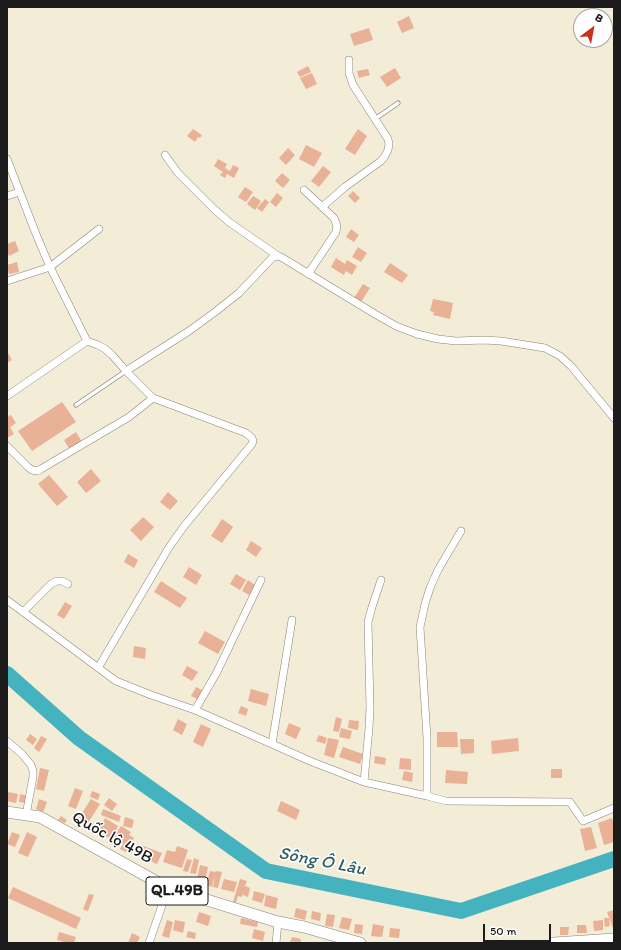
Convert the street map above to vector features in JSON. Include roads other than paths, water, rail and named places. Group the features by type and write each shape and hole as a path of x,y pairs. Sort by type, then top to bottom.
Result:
{"main road":[{"name":"Quốc lộ 49B","path":"7,812 40,817 168,888 278,922 304,927 360,943"},
{"path":"554,943 592,942 614,939"}],"street":[{"path":"322,207 350,183 380,161 388,150 388,139 353,85 349,73 349,60"},
{"path":"165,155 178,173 229,222 278,256 375,314 396,326 417,334 438,339 456,341 501,341 545,348 560,356 571,366 614,418"},
{"path":"7,158 19,192 50,267 87,341 104,348 154,398 246,433 252,438 253,441 184,525 98,668"},
{"path":"304,190 334,218 338,226 336,232 308,274"},
{"path":"7,196 19,192"},
{"path":"7,281 50,267 99,229"},
{"path":"126,371 189,331 215,312 239,293 272,258 278,256"},
{"path":"7,396 87,341"},
{"path":"7,446 32,470 41,470 129,417 154,398"},
{"path":"427,796 427,738 420,627 430,588 438,570 461,531"},
{"path":"195,710 217,672 261,580"},
{"path":"364,782 370,707 368,622 381,580"},
{"path":"23,612 52,584 57,581 62,581 68,584"},
{"path":"7,600 116,681 151,696 195,710 310,762 364,782 446,801 570,802 583,821 614,808"},
{"path":"272,744 292,620"},
{"path":"7,741 22,754 33,770 26,815"},
{"path":"149,943 168,888"},
{"path":"276,943 278,922"}],"lane":[{"path":"375,119 398,103"},
{"path":"76,405 126,371"}],"waterway":[{"name":"Sông Ô Lâu","path":"7,674 79,738 266,871 461,911 614,859"}]}
